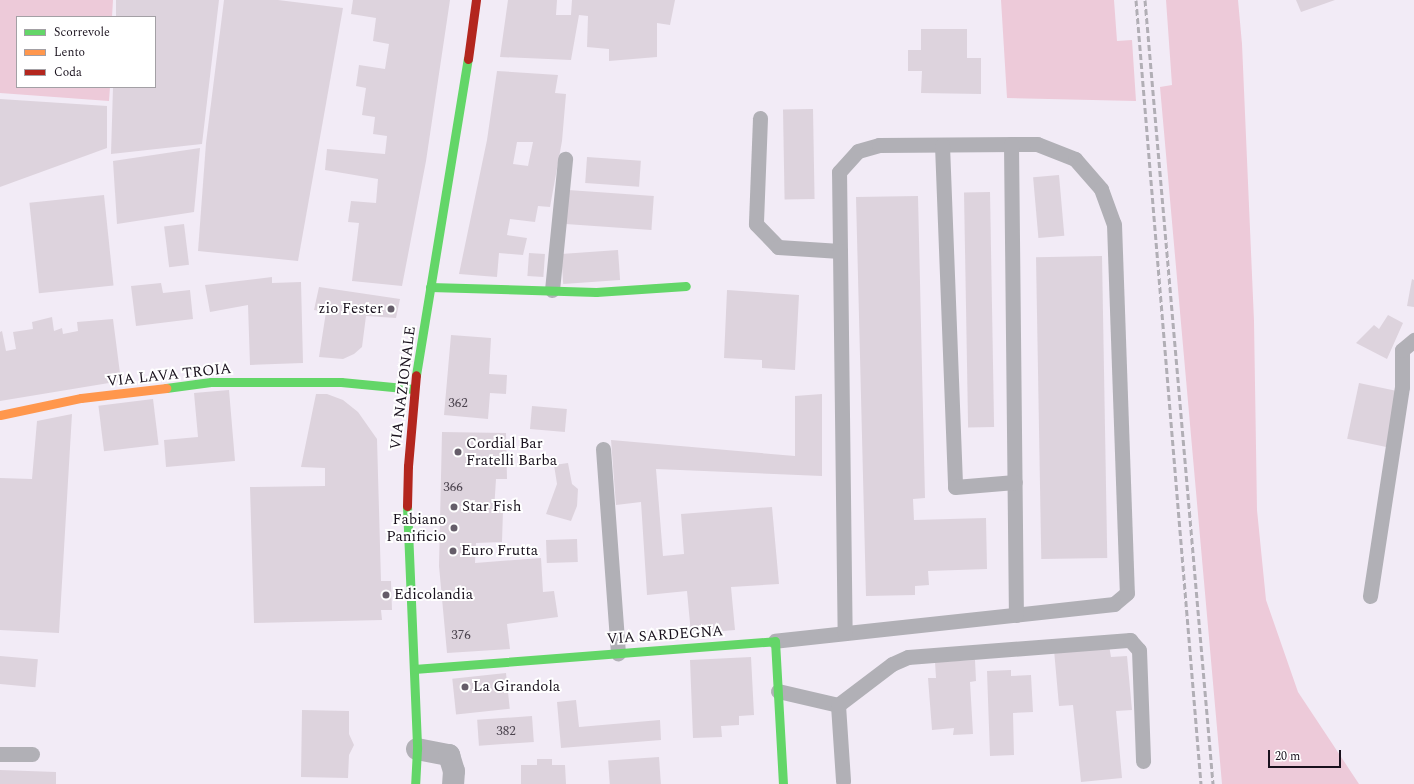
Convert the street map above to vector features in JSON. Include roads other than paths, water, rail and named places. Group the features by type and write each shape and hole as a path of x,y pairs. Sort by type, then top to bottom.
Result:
{"street":[{"name":"VIA NAZIONALE","path":"415,784 417,749 407,527 408,466 414,389 468,61 476,0"},
{"path":"430,287 596,292 686,286"},
{"name":"VIA LAVA TROIA","path":"0,416 80,398 211,382 340,382 414,389"},
{"path":"775,641 783,784"},
{"name":"VIA SARDEGNA","path":"414,668 775,641"},
{"path":"417,749 449,755 454,771 453,784"}],"lane":[{"path":"760,118 756,224 778,247 840,251"},
{"path":"1010,144 1016,615"},
{"path":"775,641 845,634 1114,604 1127,593 1114,224 1102,189 1075,158 1037,144 879,145 858,152 839,172 845,634"},
{"path":"942,145 955,487 1015,482"},
{"path":"552,290 565,159"},
{"path":"1370,596 1402,387 1402,350 1414,340"},
{"path":"603,449 618,653"},
{"path":"838,705 892,664 908,657 1130,640 1139,650 1143,761"},
{"path":"778,691 838,705"},
{"path":"838,705 843,781"},
{"path":"0,754 32,754"}],"railway":[{"path":"1136,0 1201,784"},
{"path":"1145,0 1213,784"}],"place":[{"name":"zio Fester","path":"391,309"},
{"name":"Cordial Bar Fratelli Barba","path":"458,452"},
{"name":"Star Fish","path":"454,507"},
{"name":"Fabiano Panificio","path":"454,528"},
{"name":"Euro Frutta","path":"453,551"},
{"name":"Edicolandia","path":"386,595"},
{"name":"La Girandola","path":"465,687"}]}
